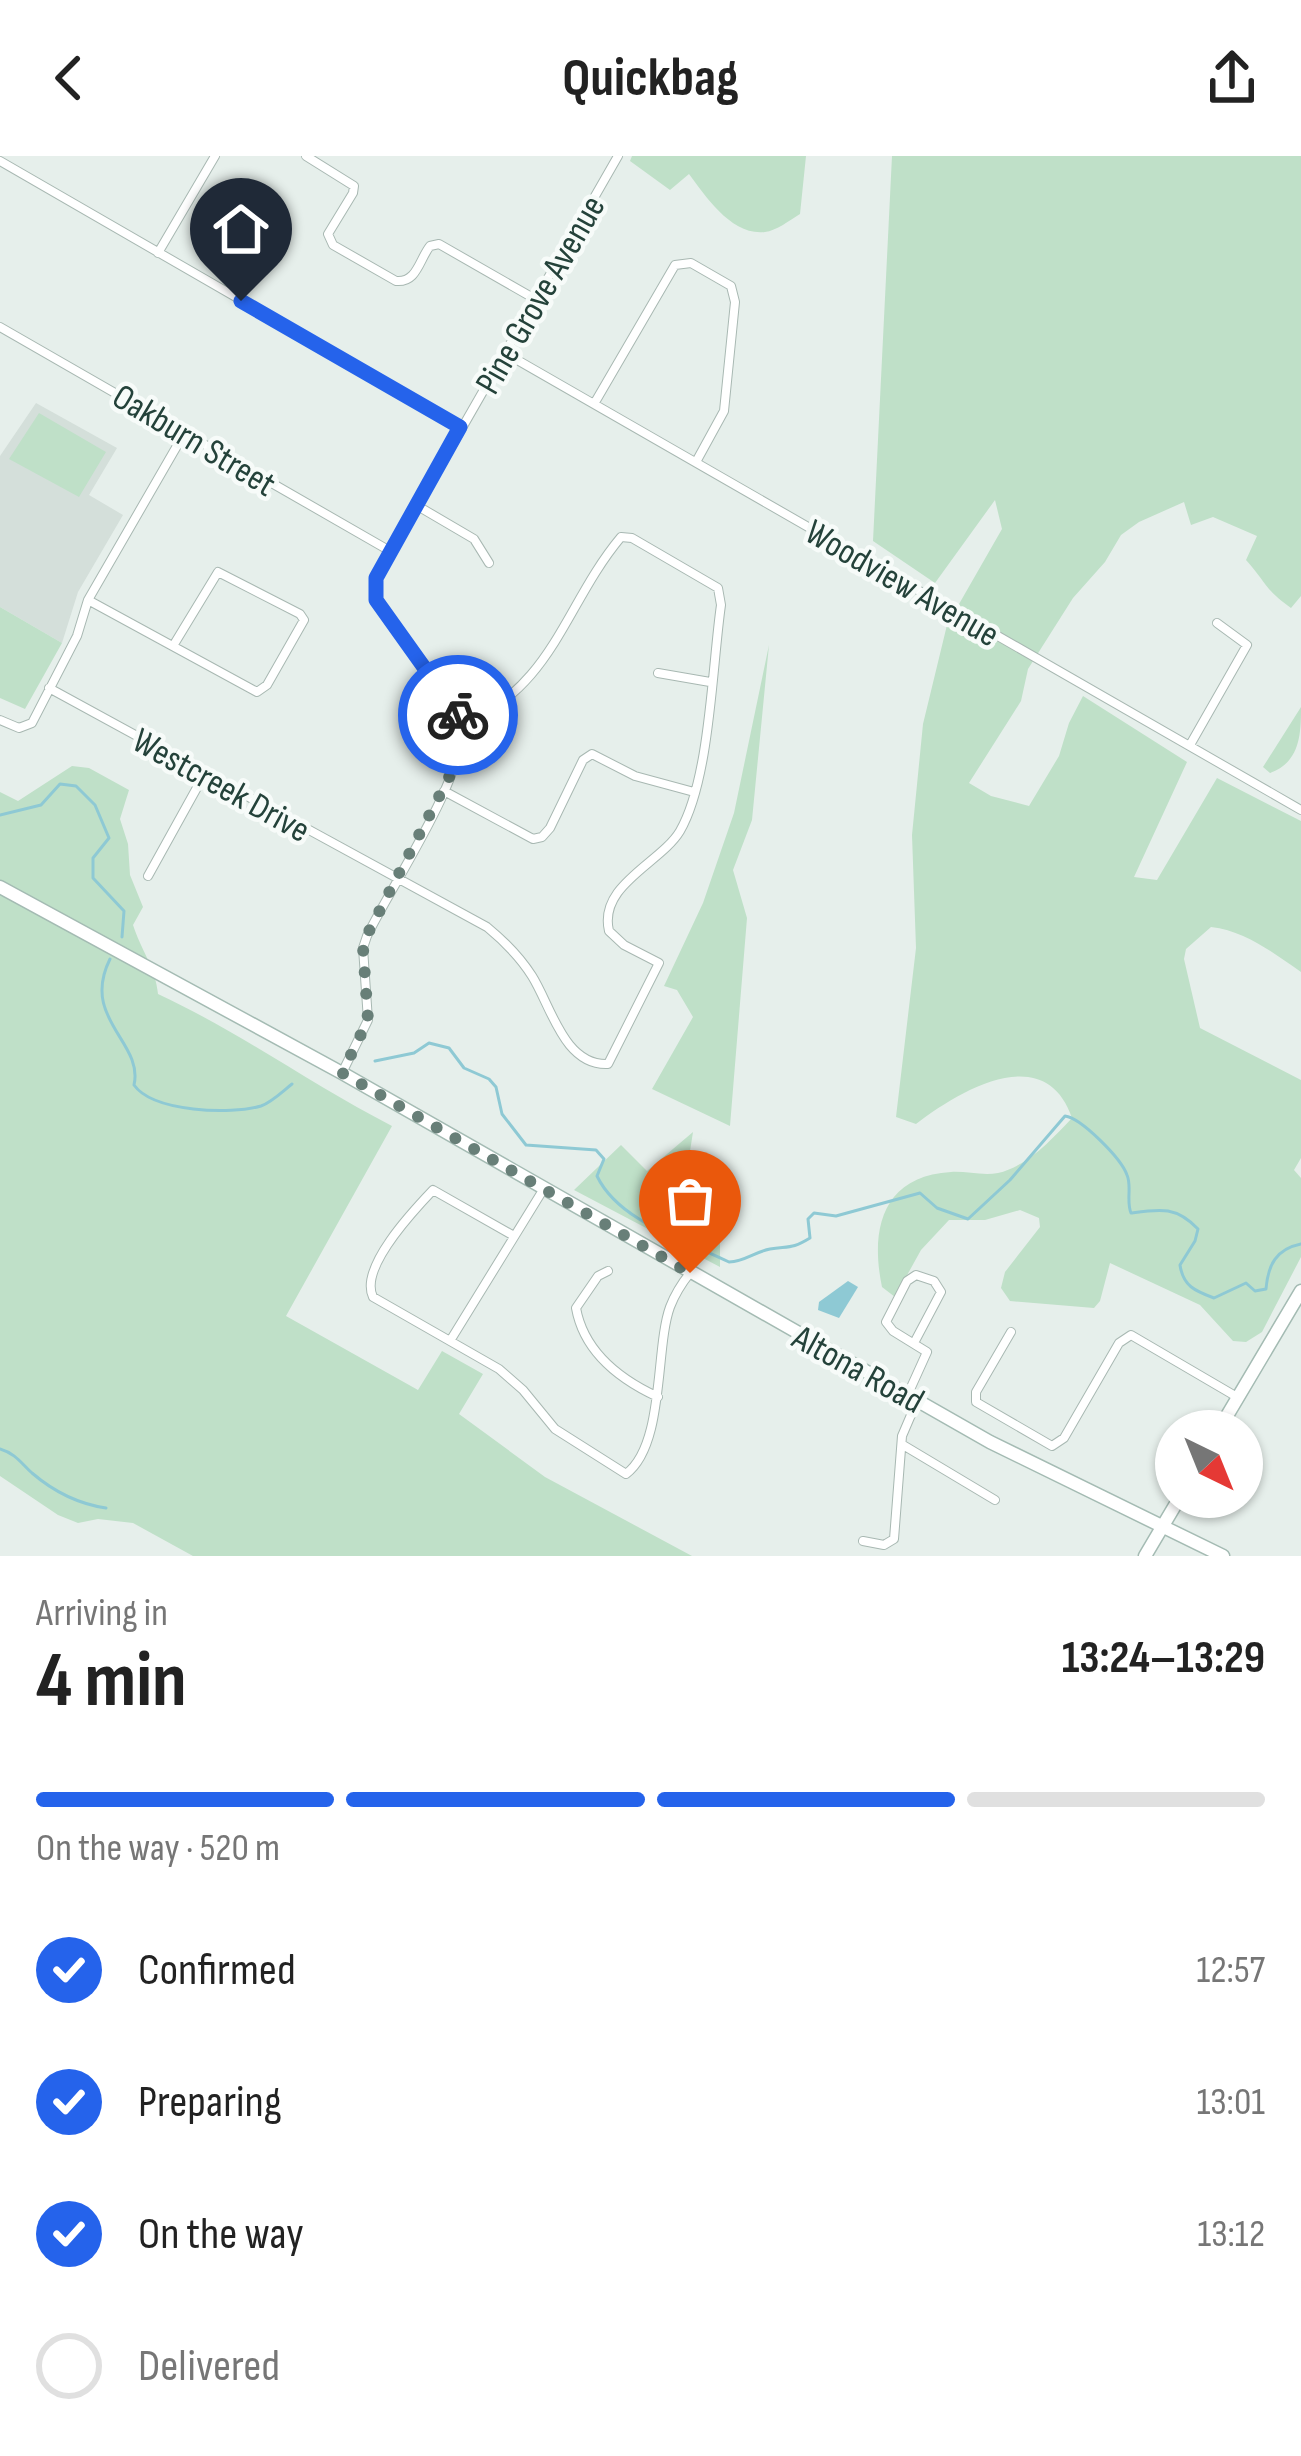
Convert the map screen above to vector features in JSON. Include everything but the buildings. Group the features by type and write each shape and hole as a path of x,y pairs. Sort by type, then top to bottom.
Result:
{"main road":[{"name":"Altona Road","path":"0,886 342,1073 912,1398 1222,1556"},
{"path":"1231,1410 1301,1291"},
{"path":"1144,1556 1168,1518"}],"street":[{"path":"158,253 215,156"},
{"path":"306,156 353,186 353,194 328,234 333,245 405,282 430,246 439,244 535,299"},
{"name":"Pine Grove Avenue","path":"461,725 454,706 376,600 376,578 618,156"},
{"path":"0,161 460,427"},
{"path":"594,404 675,265 696,265 731,286 734,302 724,411 696,462"},
{"name":"Oakburn Street","path":"0,327 390,551"},
{"name":"Woodview Avenue","path":"505,353 1301,810"},
{"path":"0,720 19,728 32,723 77,636 88,600 184,432"},
{"path":"416,505 474,539 489,563"},
{"path":"342,1073 368,1020 363,948 458,760 461,725 505,700 534,674 621,537 632,538 718,588 721,605 694,791 635,776 592,754 583,760 550,828 533,839 444,791"},
{"path":"88,600 257,692 267,685 304,620 218,572 173,646"},
{"path":"1190,745 1247,645 1217,622"},
{"path":"658,673 710,682"},
{"name":"Westcreek Drive","path":"49,688 487,926 533,978 565,1039 590,1060 608,1064 659,963 624,945 609,931 608,916 628,878 677,836 694,791"},
{"path":"148,876 204,775"},
{"path":"514,1236 433,1190 404,1220 371,1274 369,1291 511,1379 555,1430 626,1474 637,1466 658,1397 669,1309 690,1273"},
{"path":"450,1341 543,1190"},
{"path":"608,1271 598,1276 576,1308 579,1324 616,1375 658,1397"},
{"path":"863,1541 884,1545 894,1539 902,1436 927,1356 886,1322 907,1282 916,1275 934,1281 940,1292 914,1343"},
{"path":"1011,1332 976,1392 976,1402 1052,1445 1064,1438 1119,1343 1131,1335 1238,1398"},
{"path":"903,1445 995,1500"}],"shaded area":[{"path":"36,403 117,448 89,495 123,515 78,592 62,643 0,607 0,456"}],"green space":[{"path":"632,156 806,156 800,214 769,231 753,232 721,213 689,174 670,190 630,161"},
{"path":"892,156 1301,156 1301,596 1291,608 1246,560 1257,536 1213,517 1191,525 1184,502 1139,522 1121,535 1105,562 1073,598 1028,669 1021,701 969,783 991,796 1029,806 1059,756 1083,696 1187,762 1134,877 1157,880 1217,778 1301,821 1301,972 1247,938 1211,927 1186,949 1184,959 1200,1028 1301,1080 1301,1158 1294,1170 1301,1178 1301,1257 1262,1332 1246,1342 1233,1341 1200,1305 1110,1263 1094,1308 1010,1301 1001,1288 1005,1272 1040,1227 1039,1218 1020,1210 985,1220 949,1220 921,1250 895,1297 882,1287 880,1227 896,1195 928,1176 1009,1169 1039,1151 1072,1118 1059,1094 1042,1081 1022,1076 977,1087 916,1124 896,1117 916,948 912,835 923,724 947,625 1002,529 995,500 935,583 873,541"},
{"path":"39,413 106,452 79,497 9,459"},
{"path":"0,607 62,643 25,709 0,698"},
{"path":"769,645 752,820 733,870 747,918 730,1126 652,1089 693,1017 677,990 664,986 703,903 734,813"},
{"path":"1301,707 1293,755 1270,773 1263,767"},
{"path":"72,766 89,768 129,790 120,819 130,875 143,907 133,925 158,994 392,1126 286,1316 418,1390 442,1351 483,1374 459,1414 545,1477 692,1556 193,1556 133,1523 98,1519 78,1523 58,1515 0,1476 0,792 18,801"},
{"path":"693,1132 688,1164 720,1171 720,1267 574,1190 621,1145 647,1171"}],"water":[{"path":"848,1281 858,1287 839,1318 818,1310 819,1302"}],"waterway":[{"path":"0,815 41,805 60,784 76,786 95,805 109,838 93,858 93,878 124,911 122,937"},
{"path":"110,959 102,998 130,1056 134,1085 144,1094 175,1106 231,1110 261,1106 292,1084"},
{"path":"375,1061 414,1053 429,1043 449,1048 464,1068 496,1087 502,1114 526,1145 596,1150 604,1159 597,1176 621,1206 655,1228 729,1262 804,1242 810,1238 808,1219 814,1213 836,1216 920,1193 937,1208 968,1219 1010,1180 1065,1116 1090,1131 1123,1168 1131,1213 1167,1211 1198,1229 1180,1265 1187,1283 1196,1290 1214,1298 1246,1283 1255,1291 1266,1289 1275,1259 1301,1244"},
{"path":"0,1449 58,1491 106,1508"}],"way so far":[{"path":"458,715 458,760 363,948 368,1020 342,1073 690,1273"}],"route":[{"path":"241,301 460,427 390,551 374,589 376,600 458,715"}]}
